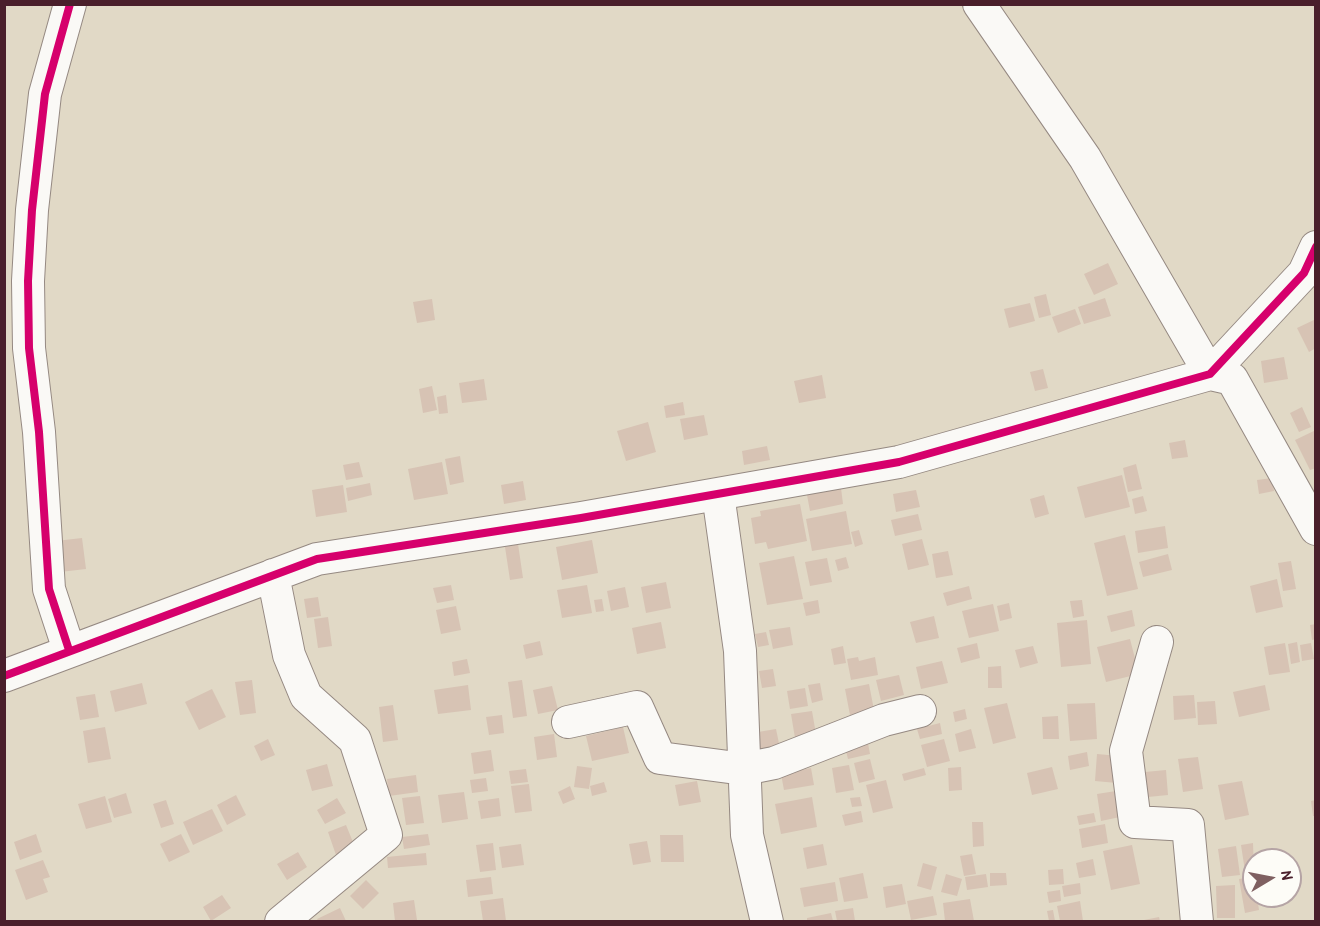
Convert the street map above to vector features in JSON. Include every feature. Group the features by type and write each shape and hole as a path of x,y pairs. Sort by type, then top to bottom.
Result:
{"street":[{"path":"69,650 50,589 39,432 29,348 28,281 32,210 45,94 70,4"},
{"path":"979,4 1085,158 1210,374"},
{"path":"1210,374 1304,273 1316,247"},
{"path":"4,676 317,559 718,494 899,462 1210,374 1232,379 1316,529"},
{"path":"718,494 740,651 747,836 767,921"},
{"path":"273,575 289,655 306,696 355,740 386,835 281,921"},
{"path":"1157,642 1126,751 1136,822 1188,825 1197,921"},
{"path":"568,722 638,707 660,758 744,769 774,763 884,720 920,711"}],"building":[{"path":"1108,263 1118,284 1094,295 1084,274"},
{"path":"1046,294 1051,315 1039,318 1034,297"},
{"path":"1105,298 1111,316 1084,324 1078,307"},
{"path":"432,299 435,320 417,323 413,302"},
{"path":"1030,303 1035,321 1009,328 1004,309"},
{"path":"1075,309 1081,324 1058,333 1052,317"},
{"path":"1316,319 1316,348 1309,352 1297,328"},
{"path":"1284,357 1288,379 1264,383 1261,361"},
{"path":"1043,369 1048,388 1035,391 1030,372"},
{"path":"822,375 826,398 799,403 794,381"},
{"path":"484,379 487,400 462,403 459,383"},
{"path":"432,386 437,410 423,413 419,389"},
{"path":"446,395 448,413 439,414 437,397"},
{"path":"683,402 685,415 666,418 664,406"},
{"path":"1302,407 1311,427 1299,432 1290,413"},
{"path":"704,415 708,435 684,440 680,419"},
{"path":"648,422 656,452 626,461 617,431"},
{"path":"1316,430 1316,468 1310,470 1295,440"},
{"path":"1185,440 1188,457 1172,459 1169,443"},
{"path":"767,446 770,460 744,465 742,451"},
{"path":"460,456 464,482 450,485 445,459"},
{"path":"359,462 363,477 346,480 343,465"},
{"path":"442,462 448,494 414,500 408,469"},
{"path":"1136,464 1142,489 1128,492 1123,468"},
{"path":"1122,475 1130,507 1085,518 1077,487"},
{"path":"1272,478 1274,491 1259,494 1257,480"},
{"path":"523,481 526,500 504,504 501,485"},
{"path":"370,483 372,495 348,501 346,488"},
{"path":"343,485 347,512 316,517 312,490"},
{"path":"841,488 843,504 810,511 807,495"},
{"path":"916,490 920,507 896,512 893,494"},
{"path":"1044,495 1049,514 1035,518 1030,499"},
{"path":"1143,496 1147,511 1135,514 1132,499"},
{"path":"800,504 807,541 768,549 766,542 755,544 751,518 761,516 760,511"},
{"path":"846,511 852,544 812,551 806,519"},
{"path":"918,514 922,530 895,536 891,520"},
{"path":"1165,526 1168,548 1138,553 1135,531"},
{"path":"859,530 863,544 855,547 851,532"},
{"path":"1125,535 1138,589 1107,596 1094,543"},
{"path":"82,538 86,569 60,572 56,541"},
{"path":"922,539 929,565 908,570 902,544"},
{"path":"592,540 598,573 562,580 556,547"},
{"path":"518,544 523,578 510,580 505,547"},
{"path":"948,551 953,575 936,578 932,554"},
{"path":"1168,554 1172,570 1143,577 1139,562"},
{"path":"794,556 803,599 767,605 759,563"},
{"path":"846,557 849,568 838,571 835,560"},
{"path":"827,558 832,582 810,586 805,562"},
{"path":"1291,561 1296,589 1283,591 1278,563"},
{"path":"1277,579 1283,607 1256,613 1250,586"},
{"path":"666,582 671,608 646,613 641,587"},
{"path":"451,585 454,600 437,603 433,588"},
{"path":"587,585 592,613 562,618 557,590"},
{"path":"969,586 972,599 947,606 943,593"},
{"path":"625,587 629,607 611,611 607,591"},
{"path":"318,597 321,616 307,618 304,599"},
{"path":"602,599 604,611 596,612 594,600"},
{"path":"818,600 820,613 806,616 803,603"},
{"path":"1082,600 1084,616 1073,618 1070,601"},
{"path":"1009,603 1012,618 1000,621 997,606"},
{"path":"993,604 999,631 969,638 962,611"},
{"path":"456,606 461,630 441,634 436,610"},
{"path":"1132,610 1135,626 1111,632 1107,616"},
{"path":"934,616 939,638 916,643 910,622"},
{"path":"328,617 332,646 318,648 314,619"},
{"path":"1087,620 1091,664 1061,667 1057,623"},
{"path":"661,622 666,648 637,654 632,628"},
{"path":"1316,624 1316,639 1312,640 1310,625"},
{"path":"790,627 793,645 773,649 769,630"},
{"path":"766,632 769,645 758,647 755,634"},
{"path":"1130,639 1139,674 1106,682 1097,647"},
{"path":"540,641 543,655 526,659 523,645"},
{"path":"1297,642 1300,662 1291,664 1288,644"},
{"path":"977,643 980,658 961,663 957,648"},
{"path":"1285,643 1290,672 1269,675 1264,647"},
{"path":"1311,643 1314,659 1302,661 1300,645"},
{"path":"843,646 846,663 834,665 831,649"},
{"path":"1033,646 1038,663 1020,668 1015,650"},
{"path":"858,657 859,661 875,657 878,675 851,680 847,659"},
{"path":"467,659 470,673 454,676 452,662"},
{"path":"942,661 948,683 921,689 916,667"},
{"path":"1001,666 1002,688 988,688 988,667"},
{"path":"773,669 776,686 762,688 759,671"},
{"path":"899,675 904,695 881,701 876,680"},
{"path":"252,680 256,713 240,715 235,682"},
{"path":"522,680 527,716 513,718 508,682"},
{"path":"142,683 147,704 115,712 110,691"},
{"path":"820,683 823,700 812,703 808,685"},
{"path":"869,684 874,710 850,715 845,689"},
{"path":"468,685 471,710 438,714 434,690"},
{"path":"1265,685 1270,710 1239,717 1233,692"},
{"path":"552,686 558,710 538,714 533,690"},
{"path":"805,688 808,706 790,709 787,691"},
{"path":"212,689 226,717 199,730 185,702"},
{"path":"95,694 99,717 80,720 76,697"},
{"path":"1194,695 1196,718 1174,720 1173,696"},
{"path":"1215,701 1217,724 1198,725 1197,702"},
{"path":"1007,703 1016,738 993,744 984,708"},
{"path":"1095,703 1097,739 1070,741 1067,704"},
{"path":"393,705 398,740 383,742 379,707"},
{"path":"965,709 967,719 955,722 953,712"},
{"path":"812,711 816,734 795,738 791,714"},
{"path":"502,715 504,733 489,735 486,717"},
{"path":"1058,716 1059,739 1043,739 1042,717"},
{"path":"940,723 942,734 920,739 917,729"},
{"path":"105,727 111,759 88,763 83,731"},
{"path":"623,727 629,753 592,761 586,736"},
{"path":"776,729 781,753 757,758 752,733"},
{"path":"971,729 976,748 959,752 955,734"},
{"path":"554,734 557,757 537,760 534,737"},
{"path":"867,738 870,754 848,759 844,743"},
{"path":"268,739 275,755 261,761 254,746"},
{"path":"944,739 950,761 927,767 921,745"},
{"path":"491,750 494,771 474,774 471,753"},
{"path":"1087,752 1089,766 1070,770 1068,756"},
{"path":"1097,754 1119,756 1117,783 1095,781"},
{"path":"1198,757 1203,789 1183,792 1178,759"},
{"path":"870,759 875,779 859,783 854,763"},
{"path":"327,764 333,786 312,791 306,770"},
{"path":"849,765 854,790 836,793 832,768"},
{"path":"577,766 592,768 589,789 574,787"},
{"path":"961,767 962,790 949,791 948,768"},
{"path":"1052,767 1058,789 1032,795 1027,773"},
{"path":"811,768 814,785 784,790 781,774"},
{"path":"924,768 926,775 904,781 902,774"},
{"path":"526,769 528,782 511,784 509,771"},
{"path":"1166,770 1168,795 1148,797 1145,772"},
{"path":"416,775 418,792 389,796 387,779"},
{"path":"486,778 488,791 472,793 470,780"},
{"path":"886,780 893,808 873,813 866,785"},
{"path":"697,781 701,802 679,806 675,785"},
{"path":"1242,781 1249,815 1225,820 1218,785"},
{"path":"604,782 607,792 592,796 590,786"},
{"path":"529,784 532,811 515,813 511,786"},
{"path":"570,786 575,799 563,804 558,792"},
{"path":"1116,791 1120,817 1101,821 1097,794"},
{"path":"464,792 468,819 442,823 438,795"},
{"path":"126,793 132,813 114,818 108,799"},
{"path":"236,795 246,815 227,825 217,805"},
{"path":"105,796 112,822 86,829 78,804"},
{"path":"420,796 424,823 406,825 402,798"},
{"path":"812,797 817,827 781,834 775,804"},
{"path":"860,797 862,806 852,807 850,798"},
{"path":"337,798 346,813 325,824 317,810"},
{"path":"499,798 501,816 481,819 478,801"},
{"path":"166,800 174,824 161,828 153,804"},
{"path":"1316,800 1316,816 1313,816 1311,801"},
{"path":"212,809 223,831 193,845 183,822"},
{"path":"861,811 863,822 845,826 842,815"},
{"path":"1094,813 1096,822 1079,825 1077,816"},
{"path":"972,822 983,822 984,846 973,847"},
{"path":"1105,824 1108,843 1082,848 1079,829"},
{"path":"346,825 355,847 336,855 328,832"},
{"path":"36,834 42,852 20,860 14,842"},
{"path":"181,834 190,852 169,862 160,844"},
{"path":"428,834 430,845 404,849 402,837"},
{"path":"660,835 683,835 684,862 661,862"},
{"path":"647,841 651,862 633,865 629,844"},
{"path":"493,843 496,870 480,872 476,845"},
{"path":"1253,843 1253,848 1242,848 1242,852 1241,845"},
{"path":"521,844 524,865 502,868 499,847"},
{"path":"823,844 827,865 807,869 803,848"},
{"path":"1132,845 1140,884 1111,890 1103,851"},
{"path":"1236,846 1240,875 1222,877 1218,849"},
{"path":"298,852 307,867 287,880 277,864"},
{"path":"426,853 427,865 388,868 387,857"},
{"path":"972,854 976,874 964,876 960,856"},
{"path":"1093,859 1096,875 1079,878 1076,863"},
{"path":"43,860 50,877 43,879 48,892 26,900 15,870"},
{"path":"923,863 937,867 931,890 917,886"},
{"path":"1063,869 1064,884 1049,885 1048,870"},
{"path":"863,873 868,898 844,902 839,878"},
{"path":"990,873 1006,873 1007,885 990,886"},
{"path":"946,874 962,879 957,896 941,892"},
{"path":"986,874 988,887 967,890 965,877"},
{"path":"491,877 493,894 468,897 466,880"},
{"path":"1239,879 1242,879 1242,896"},
{"path":"366,880 379,893 363,909 350,896"},
{"path":"835,882 838,901 804,907 800,888"},
{"path":"1080,883 1081,894 1064,897 1062,886"},
{"path":"902,884 906,904 886,908 883,887"},
{"path":"1235,885 1235,918 1217,918 1216,886"},
{"path":"1060,890 1061,901 1049,903 1047,892"},
{"path":"222,895 231,908 211,921 203,907"},
{"path":"933,896 937,915 911,920 907,901"},
{"path":"503,898 506,921 483,921 480,901"},
{"path":"970,899 974,921 945,921 943,903"},
{"path":"414,900 417,920 395,921 393,903"},
{"path":"1080,901 1083,921 1060,921 1057,906"},
{"path":"340,908 346,921 318,921 317,919"},
{"path":"853,908 855,921 837,921 835,911"},
{"path":"1244,908 1259,908 1259,910 1245,913"},
{"path":"1053,910 1055,921 1049,921 1047,911"},
{"path":"831,913 833,921 807,921 807,918"},
{"path":"1159,917 1160,921 1144,921 1144,920"}],"cycle path":[{"path":"69,650 49,589 39,432 29,348 28,281 32,210 45,94 70,4"},
{"path":"4,676 317,559 581,518 899,462 1210,374 1304,273 1316,247"}]}
